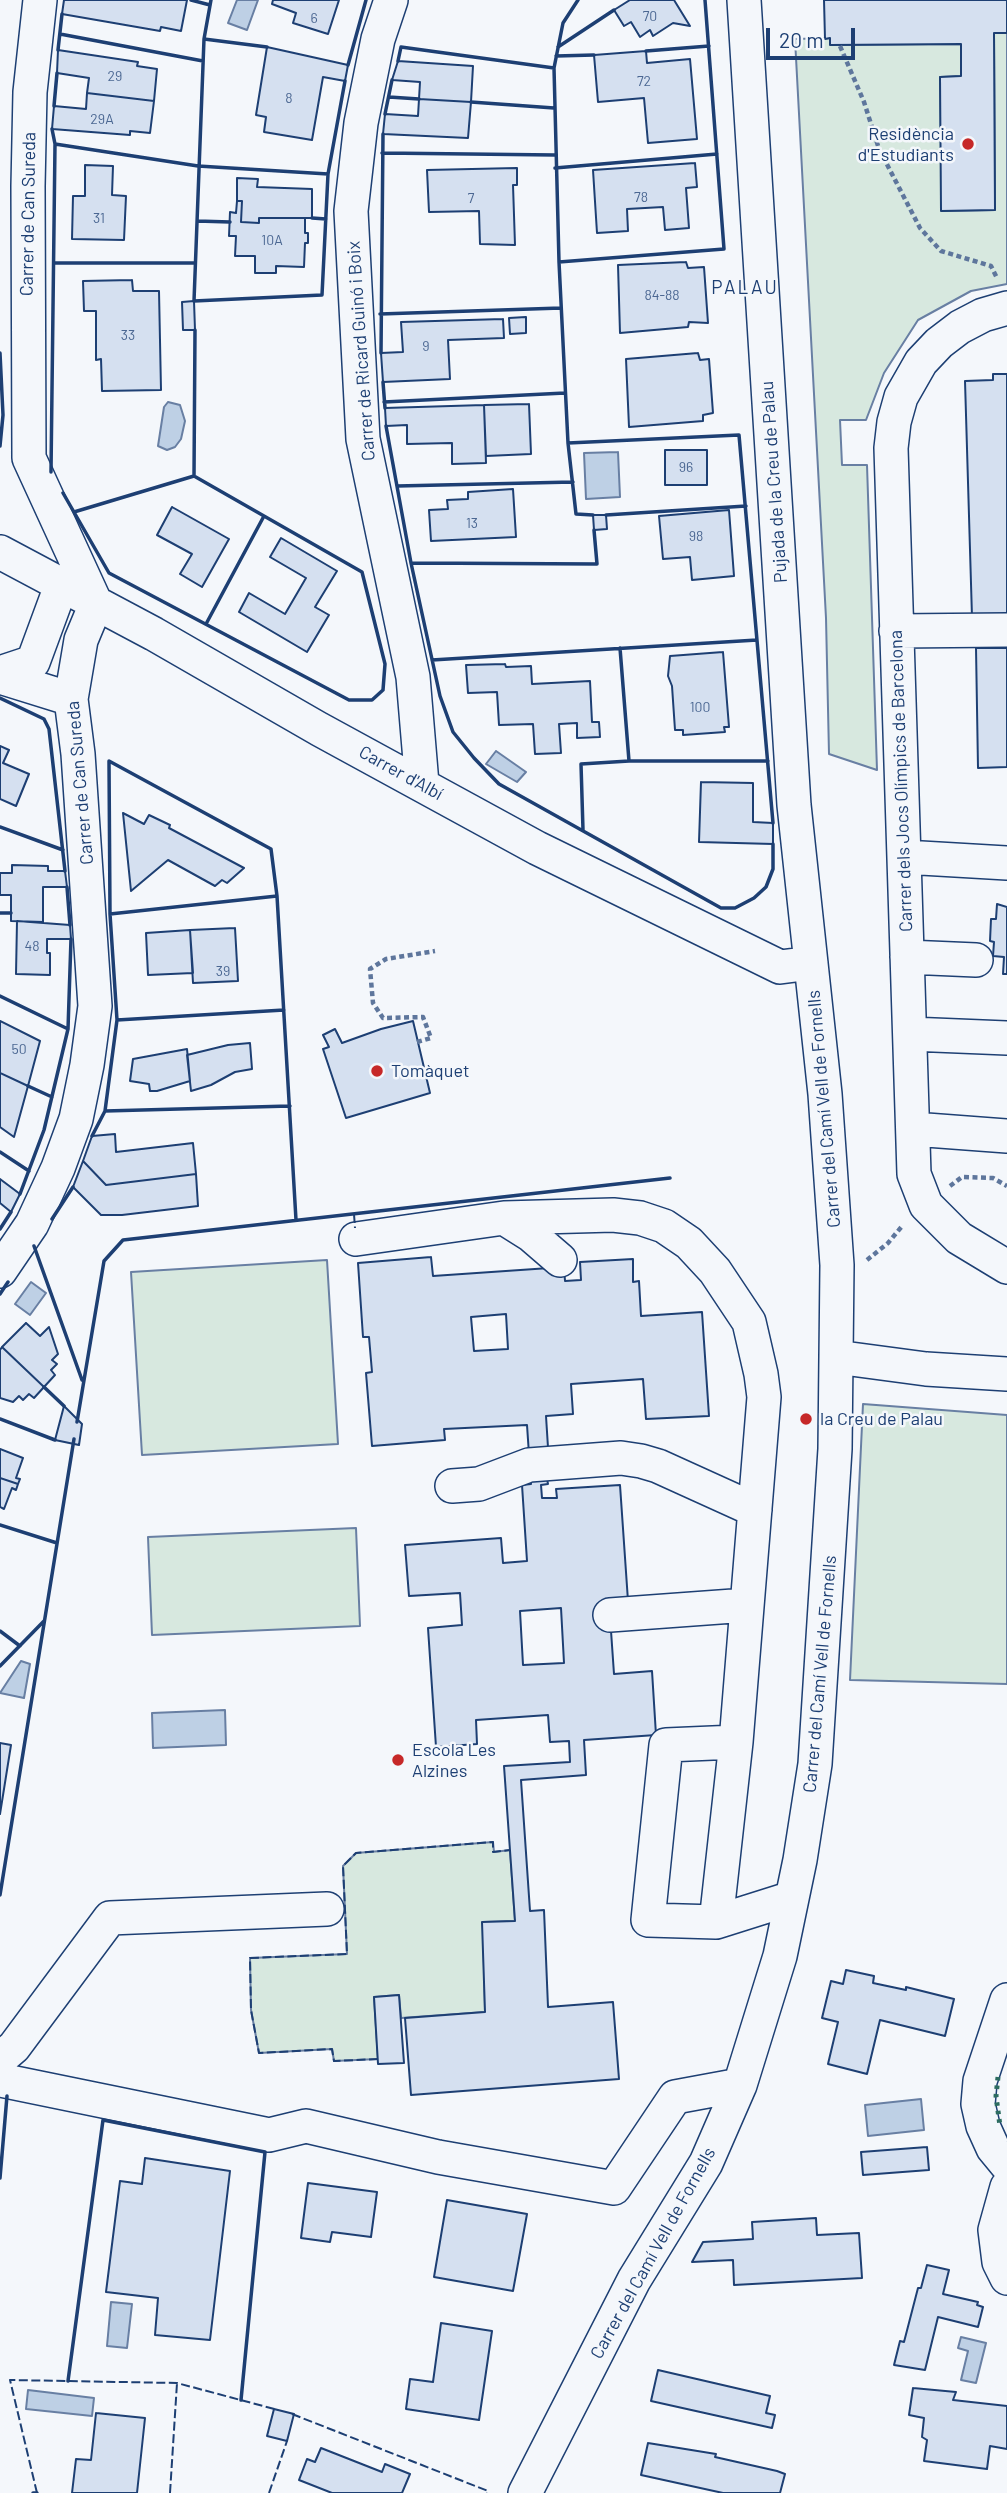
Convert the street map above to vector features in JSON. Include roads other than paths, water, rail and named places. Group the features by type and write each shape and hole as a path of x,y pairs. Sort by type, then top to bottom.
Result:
{"street":[{"name":"Carrer de Can Sureda","path":"0,1271 32,1224 58,1168 76,1119 95,1006 79,766 71,699 81,640 96,604 29,458 30,92 40,0"},
{"name":"Carrer de Ricard Guinó i Boix","path":"391,0 378,39 361,123 351,211 363,439 414,677 422,784"},
{"name":"Pujada de la Creu de Palau","path":"744,0 794,805 811,963"},
{"name":"Carrer dels Jocs Olímpics de Barcelona","path":"1004,297 939,343 914,374 897,409 891,448 915,1174 926,1205 959,1238 1007,1267"},
{"name":"Carrer d'Albí","path":"0,552 537,848 780,967 811,963"},
{"path":"0,675 33,662 61,586"},
{"path":"896,631 1007,630"},
{"path":"0,675 71,699"},
{"path":"904,857 1007,863"},
{"path":"907,957 976,960"},
{"name":"Carrer del Camí Vell de Fornells","path":"525,2493 634,2280 706,2163 740,2085 780,1956 792,1898 815,1764 835,1448 837,1265 825,1094 811,963"},
{"path":"910,1034 1007,1038"},
{"path":"913,1129 1007,1136"},
{"path":"356,1239 504,1218 613,1215 640,1218 664,1226 689,1243 715,1271 749,1322 764,1396 736,1742 716,1922"},
{"path":"504,1218 531,1235 560,1260"},
{"path":"836,1357 926,1369 1007,1374"},
{"path":"452,1486 479,1484 529,1465 621,1458 658,1466 755,1510"},
{"path":"610,1615 747,1605"},
{"path":"736,1742 666,1745 648,1920 716,1922 792,1898"},
{"path":"0,2059 13,2047 110,1918 327,1909"},
{"path":"1007,2000 980,2081 978,2104 983,2126 993,2148 1007,2165"},
{"path":"0,2080 269,2135 306,2126 438,2157 614,2188 675,2097 740,2085"},
{"path":"1007,2187 995,2231 999,2262 1007,2278"}],"water":[{"path":"237,0 258,0 247,30 228,23"},
{"path":"168,402 180,405 185,421 181,439 175,447 167,450 158,446 164,407"},
{"path":"618,452 620,497 586,499 584,453"},
{"path":"496,751 526,772 517,782 486,764"},
{"path":"31,1282 46,1293 30,1315 15,1304"},
{"path":"21,1661 30,1664 24,1698 0,1693"},
{"path":"225,1710 226,1745 153,1748 152,1713"},
{"path":"921,2099 924,2130 868,2136 865,2105"},
{"path":"111,2302 132,2304 127,2348 107,2346"},
{"path":"961,2337 986,2343 976,2383 961,2380 968,2351 958,2348"},
{"path":"28,2390 94,2398 92,2416 26,2409"}],"place":[{"name":"Residència d'Estudiants","path":"968,144"},
{"name":"Tomàquet","path":"377,1071"},
{"name":"la Creu de Palau","path":"806,1419"},
{"name":"Escola Les Alzines","path":"398,1760"}],"district":[{"name":"PALAU","path":"745,288"}]}
